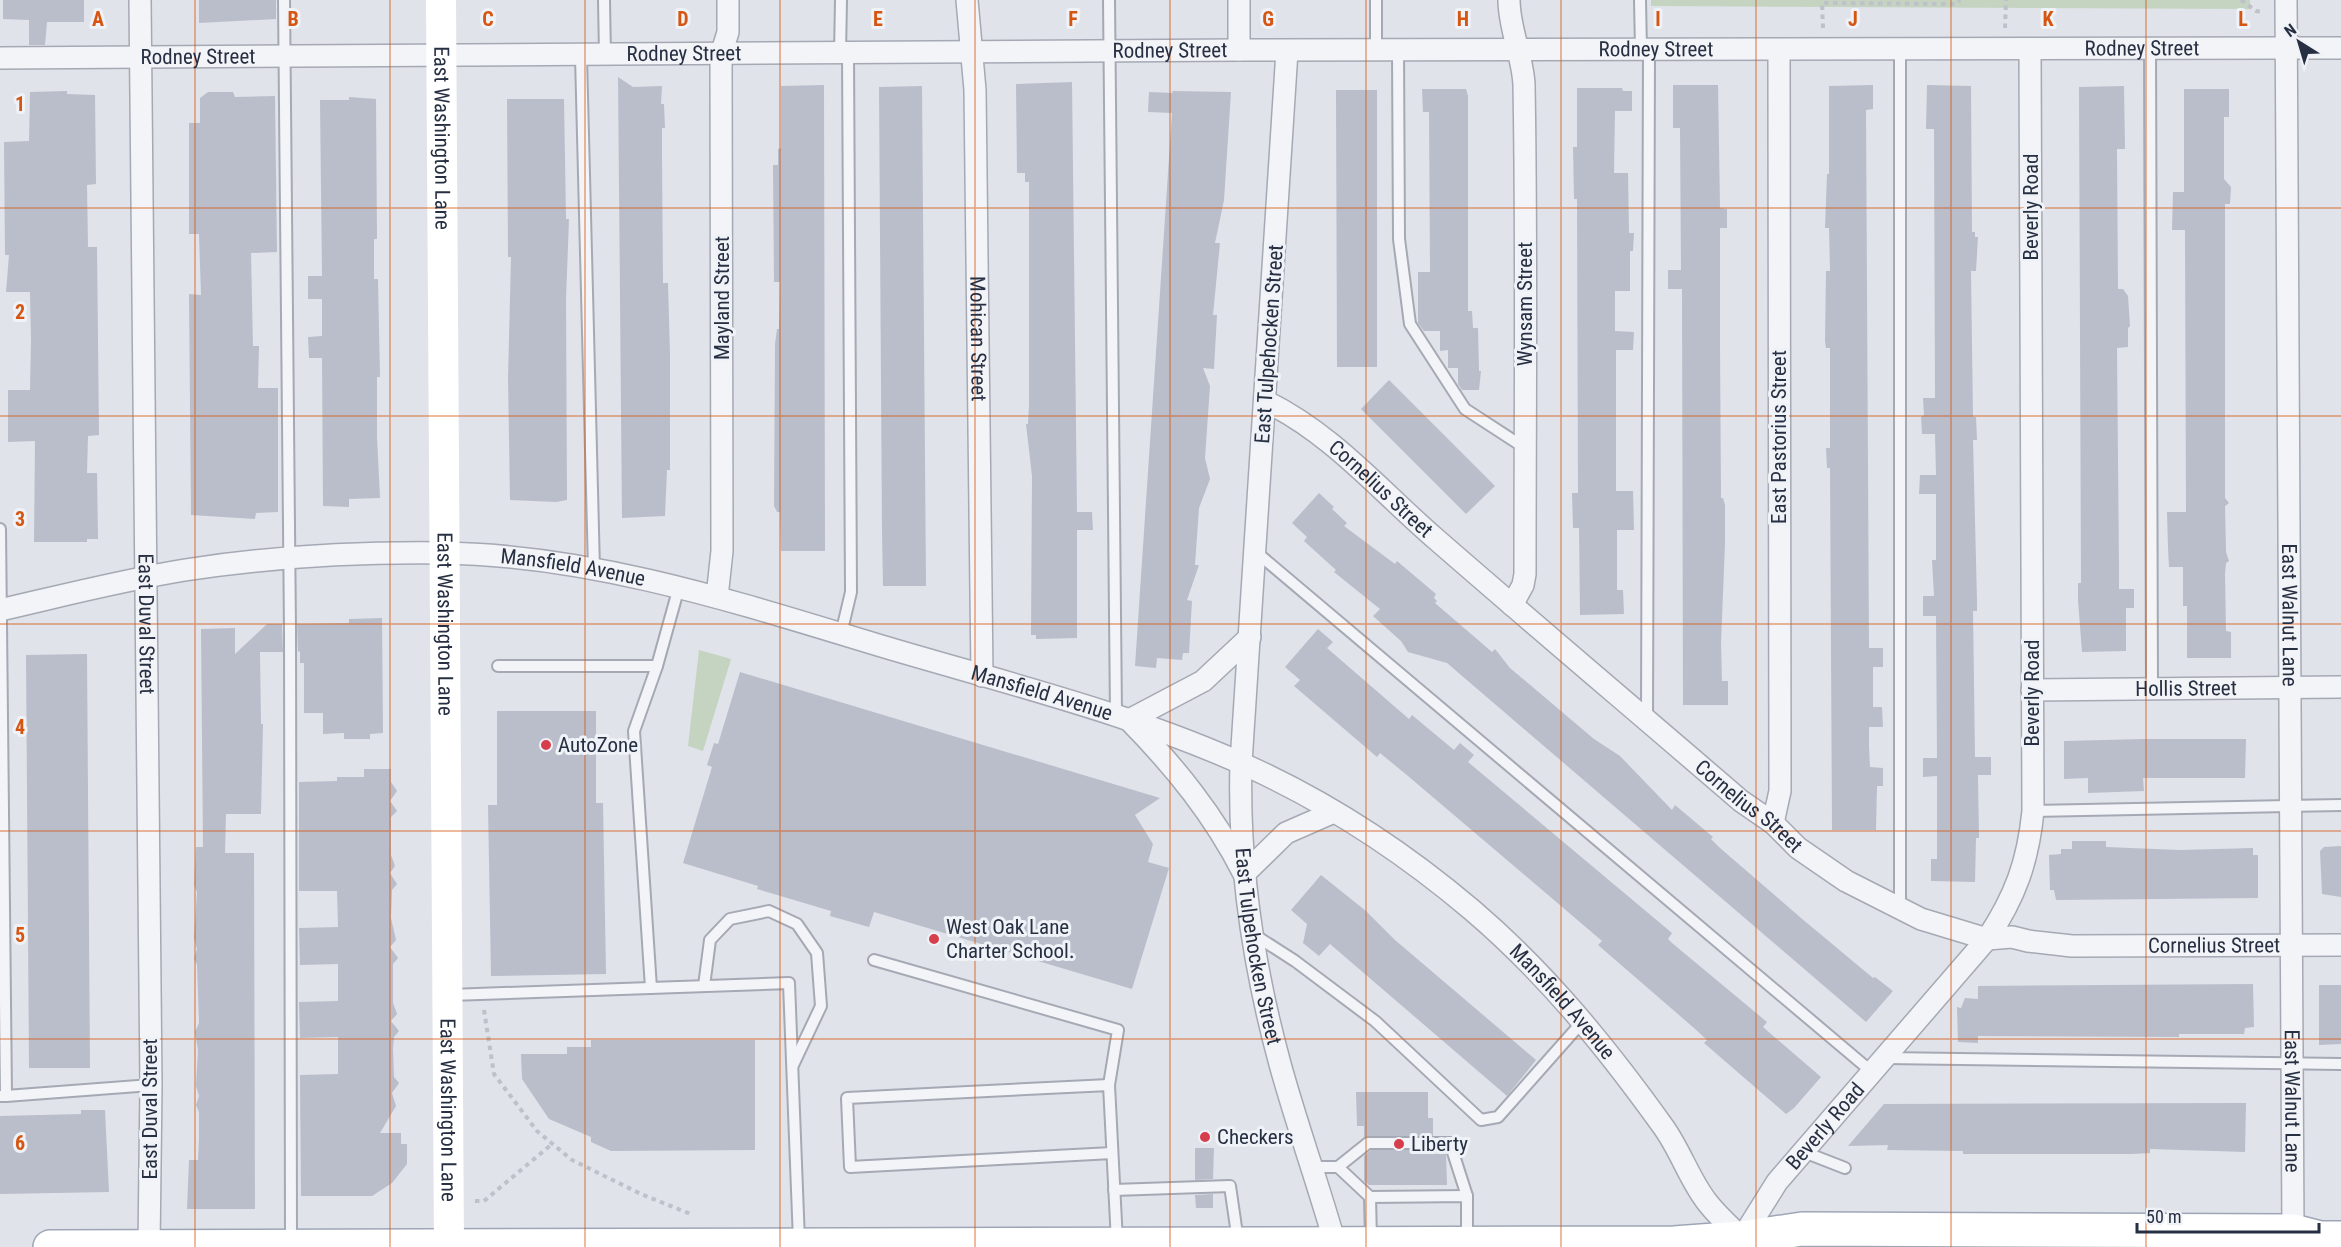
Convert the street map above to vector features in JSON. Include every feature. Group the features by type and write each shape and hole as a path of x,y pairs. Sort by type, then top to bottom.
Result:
{"main road":[{"name":"East Washington Lane","path":"441,0 449,1246"},
{"path":"50,1247 1674,1243 1742,1238 1802,1229 1917,1234 2141,1235 2293,1231 2320,1238 2341,1238"}],"street":[{"name":"East Duval Street","path":"140,0 151,1085 149,1246"},
{"name":"Mayland Street","path":"717,597 722,551 721,55 728,32 728,0"},
{"name":"Mohican Street","path":"968,0 975,90 982,676"},
{"path":"1239,0 1239,50"},
{"name":"Wynsam Street","path":"1509,0 1524,81 1525,574 1523,585 1512,605"},
{"name":"East Walnut Lane","path":"2286,0 2293,1231"},
{"name":"Rodney Street","path":"0,58 604,56 1239,50 2341,48"},
{"name":"East Pastorius Street","path":"1773,823 1780,791 1779,50"},
{"name":"Beverly Road","path":"1742,1238 1778,1182 1987,939 2008,908 2030,843 2033,811 2030,50"},
{"name":"East Tulpehocken Street","path":"1287,51 1240,763 1244,874 1251,932 1280,1064 1336,1245"},
{"name":"Cornelius Street","path":"1265,401 1313,427 1338,447 1386,495 1512,605 1741,801 1773,823 1798,848 1846,881 1900,909 1921,919 1987,939 2012,937 2072,946 2341,945"},
{"name":"Mansfield Avenue","path":"0,610 145,578 288,558 445,553 532,560 594,569 717,597 1122,718 1240,763 1334,812 1407,859 1470,908 1526,960 1603,1043 1668,1133 1705,1200 1742,1238"},
{"path":"1122,718 1203,681 1250,637"},
{"name":"Hollis Street","path":"2032,690 2341,687"},
{"name":"Mansfield Avenue","path":"1122,718 1173,766 1210,813 1244,874"},
{"path":"1244,874 1286,833 1334,812"}],"lane":[{"path":"284,0 291,1246"},
{"path":"604,0 604,56"},
{"path":"841,0 844,54 851,592 841,634"},
{"path":"1109,0 1122,718"},
{"path":"1376,0 1376,50"},
{"path":"1640,0 1645,50 1647,721"},
{"path":"2150,48 2152,689"},
{"path":"1398,50 1399,239 1410,324 1465,409 1525,448"},
{"path":"1900,50 1900,909"},
{"path":"581,56 594,569"},
{"path":"0,529 3,1096 151,1085"},
{"path":"1255,552 1878,1065 2341,1064"},
{"path":"651,988 634,731 657,666 679,587"},
{"path":"498,666 657,666"},
{"path":"2033,811 2341,805"},
{"path":"704,986 710,940 730,919 769,911 797,924 817,953 821,1006 792,1067"},
{"path":"1251,932 1295,961 1375,1021 1481,1120 1498,1117 1582,1021"},
{"path":"874,960 1118,1030 1109,1084 1117,1243"},
{"path":"448,995 789,983 792,1067 784,1245"},
{"path":"1109,1084 847,1098 850,1167 1112,1153"},
{"path":"1311,1167 1338,1167 1369,1149 1435,1149 1450,1143 1467,1196 1467,1242"},
{"path":"1804,1152 1845,1168"},
{"path":"1338,1167 1370,1197 1467,1196"},
{"path":"1370,1185 1371,1242"},
{"path":"1390,1185 1390,1197"},
{"path":"1415,1197 1416,1185"},
{"path":"1435,1185 1436,1197"},
{"path":"1114,1190 1230,1186 1239,1244"}],"path":[{"path":"1823,50 1822,2 1956,4 1960,0"},
{"path":"482,994 494,1074 537,1131 582,1165 641,1194 693,1215"},
{"path":"474,1201 484,1201 552,1144"}],"green space":[{"path":"1651,0 2250,0 2250,9 1651,6"},
{"path":"699,650 731,659 703,751 688,746"}],"building":[{"path":"3,0 84,0 84,22 47,22 45,45 29,45 29,20 3,19"},
{"path":"199,0 276,0 276,19 199,23"},
{"path":"618,77 633,87 662,86 661,104 664,104 665,128 662,128 663,283 668,283 670,354 670,470 667,470 665,516 622,518"},
{"path":"1072,82 1077,512 1092,512 1093,530 1077,530 1077,638 1036,639 1036,635 1031,635 1032,476 1026,424 1028,424 1029,405 1029,182 1025,182 1025,173 1017,173 1016,84"},
{"path":"824,85 825,551 781,551 780,512 777,512 774,506 775,344 777,329 779,329 780,282 774,282 773,165 778,165 778,149 781,148 781,86"},
{"path":"1673,85 1718,85 1720,208 1727,209 1727,228 1720,228 1720,346 1721,498 1725,505 1721,643 1722,681 1728,681 1728,705 1683,705 1682,289 1668,289 1668,270 1681,270 1680,128 1673,128"},
{"path":"1873,85 1873,109 1866,110 1869,648 1883,648 1883,667 1873,667 1873,707 1882,707 1883,727 1869,727 1869,747 1870,767 1883,768 1883,786 1877,786 1876,830 1832,830 1830,468 1827,468 1826,448 1830,448 1830,348 1826,348 1825,341 1826,271 1830,271 1829,228 1825,228 1827,174 1829,174 1829,86"},
{"path":"1927,85 1971,86 1972,232 1975,232 1975,237 1978,237 1976,271 1971,271 1973,417 1976,417 1977,440 1973,440 1977,601 1977,611 1973,611 1975,757 1991,757 1991,775 1978,775 1979,838 1976,838 1975,882 1931,881 1931,859 1937,859 1937,776 1923,777 1923,758 1937,758 1936,616 1923,616 1923,596 1934,596 1932,560 1936,560 1936,494 1919,494 1920,475 1936,475 1935,434 1922,434 1921,417 1924,415 1923,398 1935,398 1934,129 1926,129"},
{"path":"922,86 926,586 883,586 879,87"},
{"path":"2124,86 2125,149 2117,149 2118,289 2123,289 2128,296 2130,326 2128,328 2128,347 2117,348 2119,589 2134,589 2134,608 2126,608 2126,651 2082,652 2078,600 2078,583 2081,583 2079,87"},
{"path":"1577,88 1622,88 1623,91 1632,91 1632,111 1615,111 1614,173 1628,173 1629,233 1634,233 1633,251 1630,251 1630,291 1615,291 1615,331 1634,332 1633,350 1616,350 1616,491 1633,491 1634,530 1617,530 1617,590 1623,590 1624,614 1580,615 1579,528 1573,528 1572,493 1578,493 1577,199 1574,199 1573,147 1577,147"},
{"path":"1422,89 1466,89 1468,96 1468,311 1472,311 1473,328 1478,328 1479,371 1481,371 1479,390 1462,390 1458,384 1458,368 1448,368 1448,350 1440,351 1440,331 1424,331 1418,323 1418,272 1430,272 1429,112 1423,112"},
{"path":"2184,89 2229,89 2229,117 2224,117 2224,179 2231,187 2230,204 2225,204 2225,498 2229,503 2225,506 2226,552 2229,561 2226,563 2225,574 2226,631 2231,632 2231,658 2187,658 2187,606 2183,606 2183,567 2169,567 2167,512 2186,512 2185,230 2172,230 2173,192 2184,192"},
{"path":"1336,90 1377,90 1377,367 1337,367"},
{"path":"67,91 67,94 95,95 96,184 87,185 88,247 97,247 99,435 88,436 87,473 97,473 98,539 87,539 87,542 34,542 35,441 8,442 8,390 30,390 31,340 30,292 6,292 9,255 5,255 4,142 29,141 30,92"},
{"path":"1172,91 1231,92 1224,200 1215,243 1220,243 1213,315 1217,315 1214,369 1203,368 1210,386 1205,458 1210,479 1199,508 1195,565 1199,565 1187,600 1192,601 1189,653 1183,653 1182,660 1157,658 1156,668 1135,666 1172,113 1148,112 1149,92 1173,93"},
{"path":"208,92 233,92 235,97 275,96 277,252 251,253 253,346 259,346 258,388 278,388 278,512 256,513 255,519 191,515 189,294 201,295 199,234 189,234 189,123 200,123 200,98"},
{"path":"349,97 376,99 377,239 374,239 374,279 378,279 380,377 377,377 377,437 380,498 349,499 349,507 323,506 322,358 309,358 308,337 322,336 322,299 308,299 308,276 322,276 320,100 349,100"},
{"path":"507,99 564,99 566,219 569,219 566,299 567,500 556,502 510,500 508,378 511,257 508,257"},
{"path":"1389,380 1495,486 1466,514 1361,409"},
{"path":"1319,493 1347,523 1344,526 1395,564 1397,561 1436,594 1435,603 1492,652 1495,649 1510,668 1594,739 1620,756 1672,810 1675,805 1713,837 1711,839 1720,848 1801,918 1873,978 1875,977 1893,991 1866,1022 1447,663 1408,652 1401,641 1373,616 1380,609 1334,572 1336,570 1304,541 1307,537 1292,523"},
{"path":"382,618 383,733 370,734 370,739 344,739 344,733 323,734 323,713 304,713 304,663 300,663 300,651 298,652 297,624 349,623 349,619"},
{"path":"267,624 282,624 283,652 260,652 261,724 263,724 261,814 226,814 225,853 254,853 255,1209 187,1209 189,1160 198,1160 199,1139 199,1112 196,1105 199,1096 196,1086 198,1050 195,1032 199,1023 197,965 194,958 197,949 194,938 197,892 194,885 196,847 203,847 201,629 235,628 235,654"},
{"path":"1318,629 1333,642 1327,648 1409,719 1412,715 1454,750 1460,743 1474,755 1468,762 1672,933 1668,939 1672,943 1767,1022 1763,1027 1821,1077 1794,1108 1786,1114 1704,1043 1707,1040 1694,1028 1598,945 1602,941 1408,776 1380,753 1377,757 1294,686 1300,680 1285,667"},
{"path":"87,654 90,1068 29,1068 26,655"},
{"path":"740,672 1160,798 1135,815 1153,844 1148,862 1169,868 1132,989 874,912 869,927 830,916 831,911 757,889 758,886 683,863 712,767 707,765 714,743 718,744"},
{"path":"497,711 596,711 596,803 603,803 606,974 491,976 488,805 497,805"},
{"path":"2246,739 2245,778 2143,778 2144,791 2088,793 2088,778 2064,779 2064,741"},
{"path":"364,769 391,769 391,782 397,791 390,801 397,811 391,817 391,855 395,866 390,873 397,884 392,890 391,918 396,940 390,947 398,958 393,964 393,1003 397,1014 391,1021 399,1031 394,1037 393,1049 394,1077 399,1083 392,1093 396,1106 380,1133 401,1133 401,1144 407,1144 407,1164 392,1183 372,1196 301,1196 300,1075 338,1074 338,1037 300,1038 299,1002 338,1001 338,964 300,965 299,928 338,927 337,891 299,891 299,782 337,781 337,777 364,777"},
{"path":"2072,841 2106,841 2106,847 2180,850 2253,848 2253,855 2258,855 2258,898 2056,900 2054,890 2050,890 2049,855 2061,854 2061,849 2072,849"},
{"path":"2341,846 2341,897 2322,894 2320,851 2324,847"},
{"path":"1321,875 1366,911 1395,940 1536,1060 1507,1096 1330,944 1319,956 1303,943 1307,924 1291,910"},
{"path":"2253,984 2254,1027 2245,1028 2244,1034 2179,1034 2179,1037 1978,1036 1978,1043 1958,1042 1957,1007 1961,1008 1965,998 1978,999 1978,986"},
{"path":"2319,985 2341,985 2341,1044 2319,1045"},
{"path":"591,1040 755,1040 755,1150 611,1151 591,1142 591,1137 549,1119 522,1079 521,1054 567,1054 567,1047 591,1047"},
{"path":"1356,1092 1428,1092 1428,1118 1433,1118 1433,1136 1364,1137 1364,1126 1357,1126"},
{"path":"2246,1103 2245,1152 2150,1149 2150,1153 2132,1154 1963,1154 1963,1151 1887,1150 1888,1145 1848,1146 1884,1104"},
{"path":"81,1110 105,1110 109,1192 0,1194 0,1116 81,1114"},
{"path":"1195,1148 1214,1148 1213,1179 1195,1180"},
{"path":"1371,1150 1433,1150 1433,1154 1446,1154 1447,1185 1369,1185 1364,1181 1364,1156"},
{"path":"1213,1194 1213,1208 1196,1208 1195,1195"}],"place":[{"name":"AutoZone","path":"546,745"},
{"name":"West Oak Lane Charter School.","path":"934,939"},
{"name":"Checkers","path":"1205,1137"},
{"name":"Liberty","path":"1399,1144"}]}
